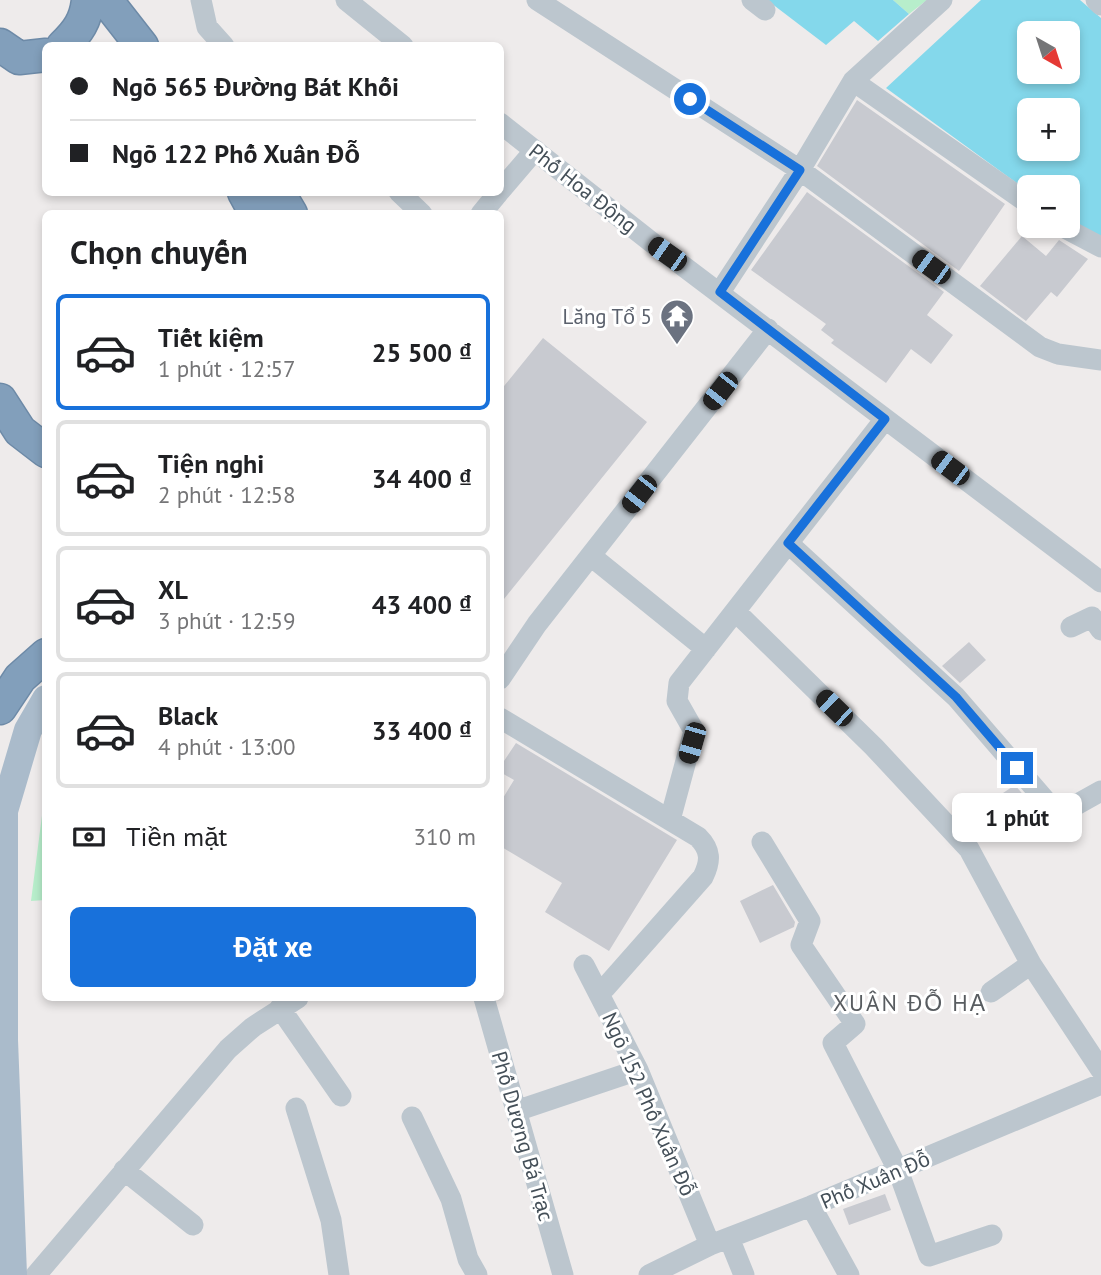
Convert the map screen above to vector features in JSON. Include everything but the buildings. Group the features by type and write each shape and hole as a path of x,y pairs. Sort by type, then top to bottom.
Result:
{"highway":[{"path":"68,42 78,33 87,13 88,0"},
{"path":"106,0 139,42"},
{"path":"0,45 19,58 42,55"},
{"path":"0,400 20,430 42,448"},
{"path":"0,708 20,678 42,659"}],"main road":[{"path":"13,1275 4,1040 4,811 28,730 42,706"}],"street":[{"path":"201,0 207,27 220,42"},
{"path":"346,0 398,42"},
{"path":"537,0 800,170 1040,347 1058,354 1101,360"},
{"path":"720,292 800,170 853,81 942,0"},
{"path":"1096,0 1101,5"},
{"path":"853,81 1017,196"},
{"name":"Phố Hoa Động","path":"504,126 650,241 1101,582"},
{"path":"504,187 535,150"},
{"path":"403,196 418,210"},
{"path":"484,210 497,196"},
{"path":"1080,236 1101,247"},
{"path":"504,674 537,624 768,329"},
{"path":"670,820 694,731 677,701 676,692 735,611 885,419"},
{"path":"788,543 956,697 1058,815 1101,791"},
{"path":"590,556 706,649"},
{"path":"735,611 874,747 969,849 1031,964 1101,1070"},
{"path":"1071,627 1092,617 1101,631"},
{"path":"504,720 670,820 705,844 709,865 698,883 605,988"},
{"path":"762,842 810,921 801,945 855,1024 833,1043 898,1170 929,1256 992,1234"},
{"path":"990,992 1031,964"},
{"name":"Ngõ 152 Phố Xuân Đỗ","path":"584,965 638,1070 719,1242 744,1275"},
{"name":"Phố Dương Bá Trạc","path":"485,1001 563,1275"},
{"path":"36,1275 228,1049 289,1003 341,1096"},
{"path":"516,1111 638,1070"},
{"name":"Phố Xuân Đỗ","path":"649,1275 719,1242 1101,1084"},
{"path":"296,1108 328,1209 339,1275"},
{"path":"412,1117 451,1199 468,1259 477,1275"},
{"path":"124,1170 194,1225"},
{"path":"811,1206 849,1275"}],"green space":[{"path":"893,0 927,0 909,14"},
{"path":"42,815 42,900 31,901"}],"water":[{"path":"767,0 893,0 909,14 878,41 854,21 826,45"},
{"path":"981,0 1080,0 1101,18 1101,238 1080,227 1080,175 1017,175 1017,183 886,88"}],"place":[{"name":"Lăng Tổ 5","path":"677,346"}],"district":[{"name":"XUÂN ĐỖ HẠ","path":"910,1002"}],"route":[{"path":"690,99 800,170 720,292 885,419 788,543 844,591 956,697 1017,768"}]}
